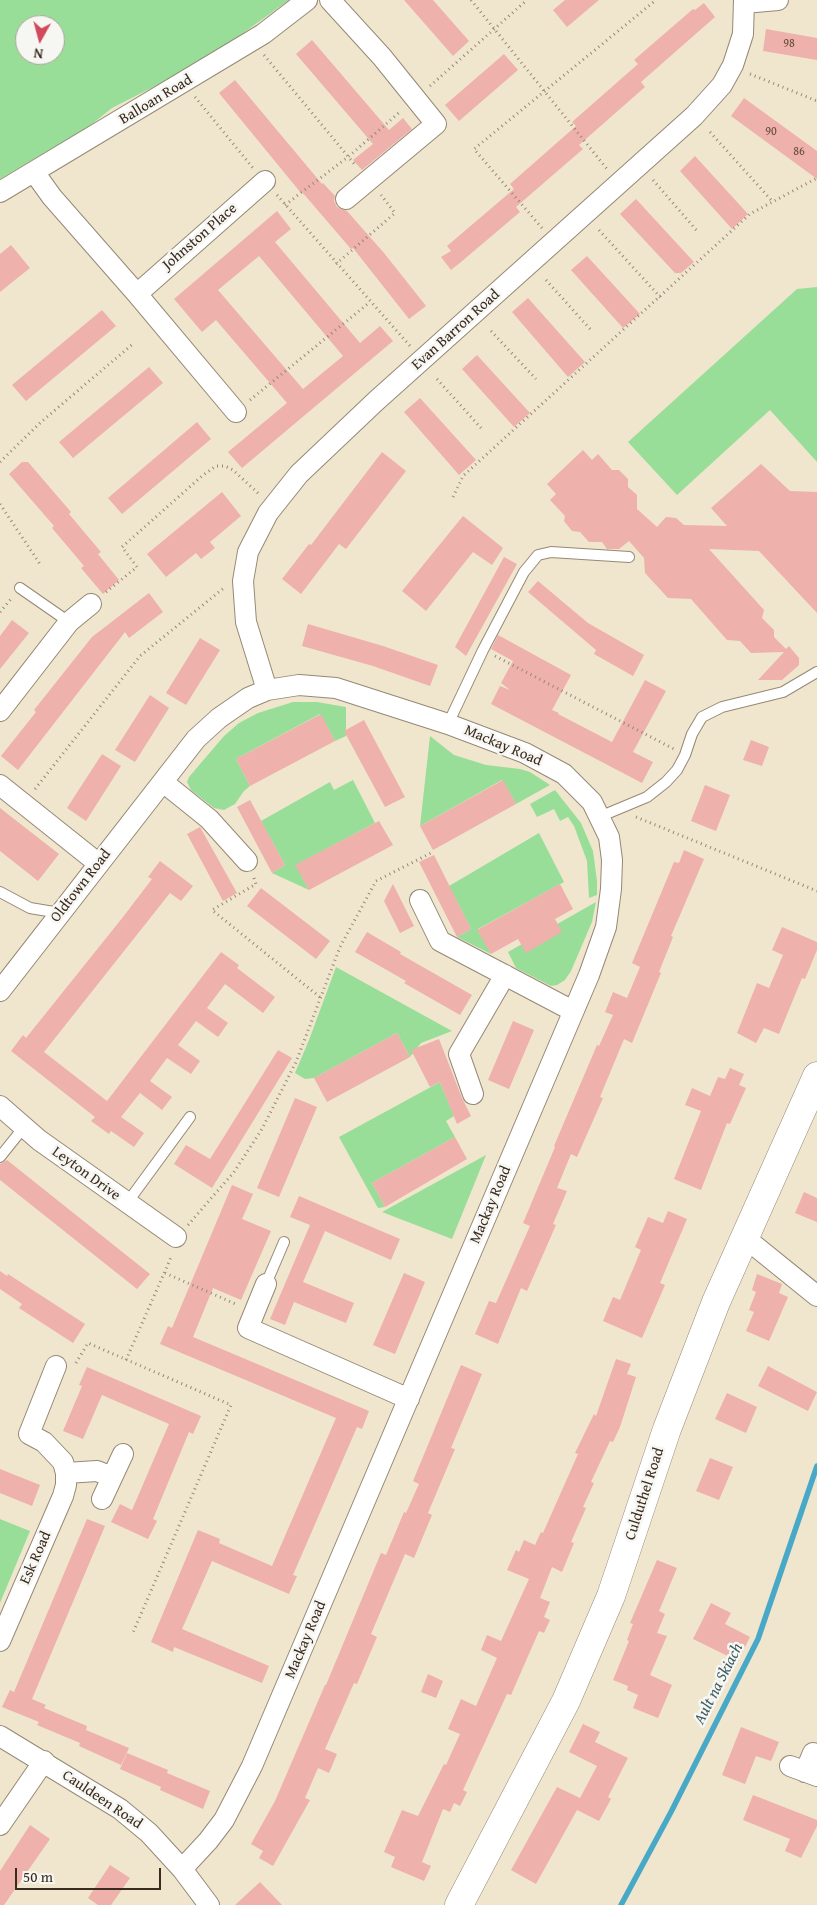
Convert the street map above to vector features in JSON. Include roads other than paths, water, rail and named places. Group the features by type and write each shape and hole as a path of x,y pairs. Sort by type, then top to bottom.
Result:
{"main road":[{"name":"Culduthel Road","path":"459,1905 566,1701 611,1596 667,1430 716,1302 817,1076"}],"street":[{"name":"Balloan Road","path":"0,192 184,84 263,34 306,0"},
{"path":"330,0 382,57 436,124 346,199"},
{"name":"Evan Barron Road","path":"267,690 246,622 243,581 248,552 273,507 299,474 422,360 694,116 722,85 733,65 742,34 744,2 778,0"},
{"path":"34,172 52,197 137,294 236,412"},
{"name":"Johnston Place","path":"137,294 265,181"},
{"path":"0,711 69,622 91,604"},
{"name":"Mackay Road","path":"182,1868 224,1820 270,1725 589,975 606,927 611,889 612,860 608,813 592,802 564,774 525,753 448,724 336,688 299,685 267,690 248,698"},
{"name":"Oldtown Road","path":"0,991 196,739 219,718 248,698"},
{"path":"163,782 209,819 248,861"},
{"path":"0,785 99,864"},
{"path":"420,900 440,941 573,1011"},
{"path":"473,1094 460,1054 505,975"},
{"name":"Leyton Drive","path":"0,1106 39,1140 176,1237"},
{"path":"744,1238 817,1296"},
{"path":"266,1284 248,1328 409,1399"},
{"path":"56,1366 29,1434 44,1442 53,1451 62,1462 66,1473 97,1471 112,1477"},
{"path":"102,1499 123,1454"},
{"name":"Esk Road","path":"0,1641 63,1496 66,1473"},
{"name":"Cauldeen Road","path":"0,1736 44,1761 120,1809 149,1833 182,1868 210,1905"},
{"path":"804,1771 813,1753"},
{"path":"0,1825 44,1761"}],"lane":[{"path":"448,724 483,650 524,572 538,555 551,552 628,557"},
{"path":"20,588 69,622"},
{"path":"608,813 647,797 666,782 677,770 685,755 692,734 702,717 722,707 783,692 817,672"},
{"path":"0,892 30,908 60,913"},
{"path":"126,1203 190,1117"},
{"path":"0,1157 24,1128"},
{"path":"266,1284 284,1242"}],"waterway":[{"name":"Ault na Skiach","path":"621,1905 671,1812 758,1639 817,1466"}]}
